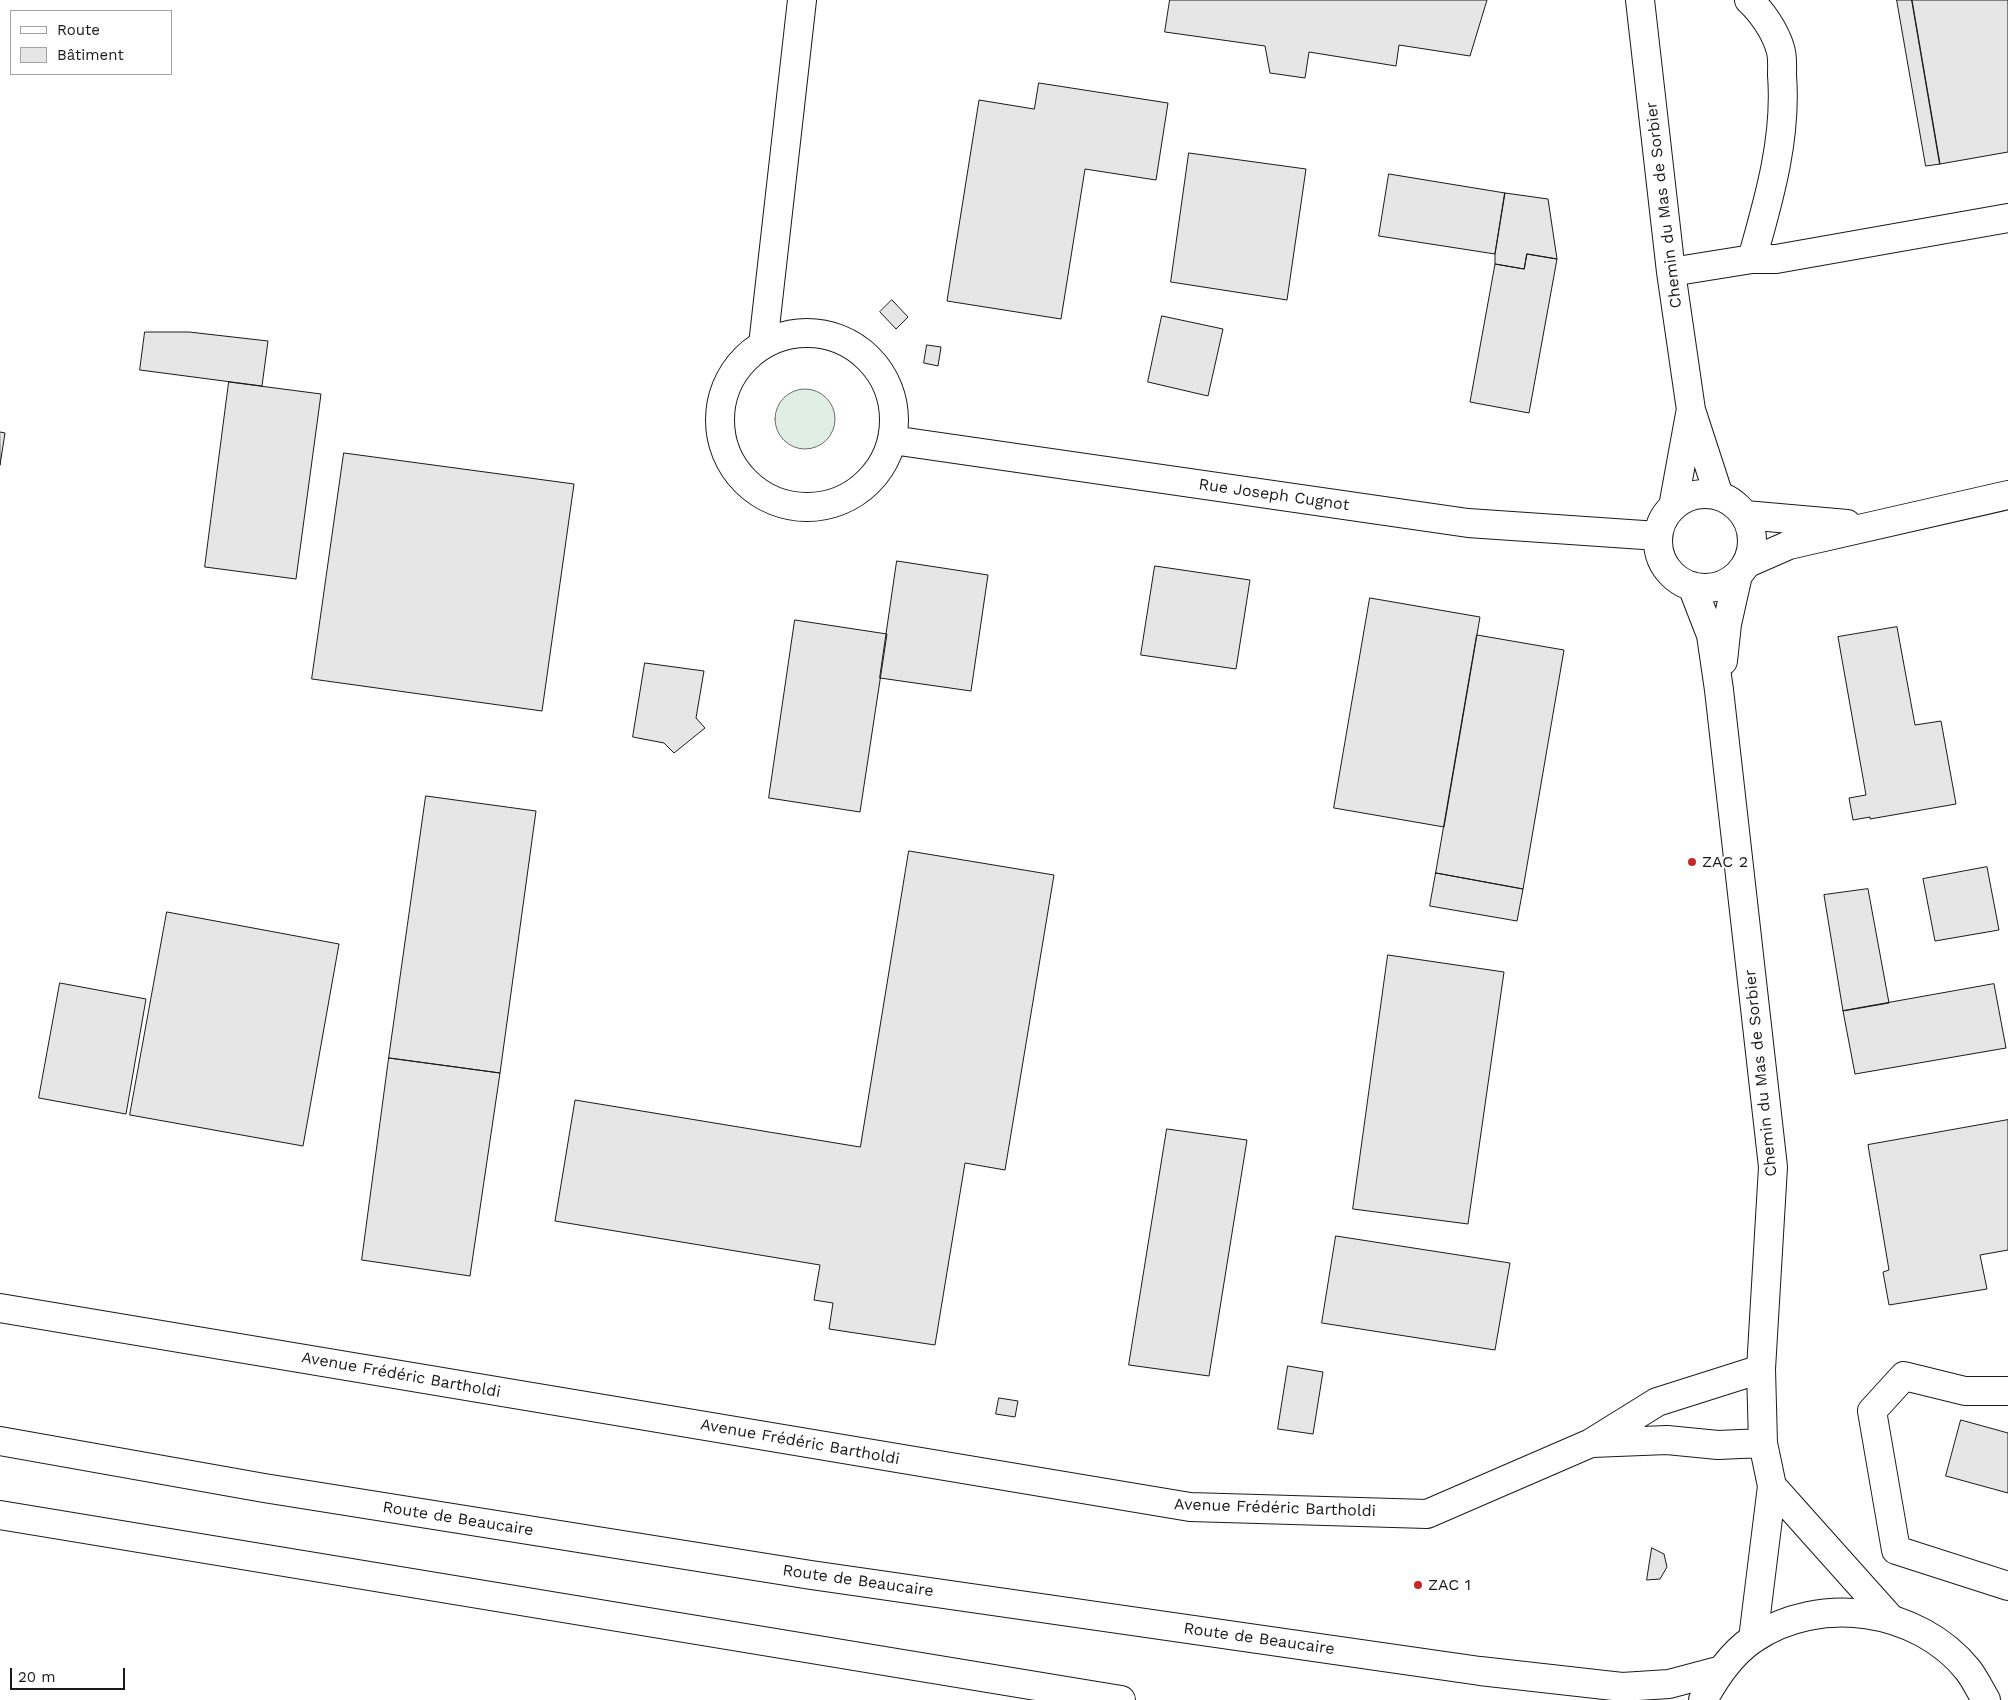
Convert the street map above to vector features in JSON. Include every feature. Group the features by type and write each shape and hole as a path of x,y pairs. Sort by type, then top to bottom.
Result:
{"street":[{"path":"763,345 802,0"},
{"name":"Chemin du Mas de Sorbier","path":"1640,0 1671,272 1691,410 1719,496"},
{"path":"1749,0 1764,17 1781,48 1783,83 1783,124 1772,184 1752,260"},
{"path":"1671,272 1752,260 1776,259 2008,218"},
{"path":"790,334 818,334 846,342 869,359 886,383 894,411 892,440 881,466 862,488 837,502 809,507 780,504 755,491 734,470 722,444 719,415 725,388 740,363 763,345 790,334"},
{"name":"Chemin du Mas de Sorbier","path":"1673,507 1691,410"},
{"name":"Rue Joseph Cugnot","path":"892,440 1468,523 1658,536"},
{"path":"1743,569 1752,546 1751,530 1745,515 1734,504 1719,496 1703,494 1687,498 1673,507 1663,520 1658,536 1659,552 1666,567 1677,579 1692,586 1708,588 1724,584 1743,569 1789,545 2008,495"},
{"path":"1745,515 1871,526"},
{"name":"Chemin du Mas de Sorbier","path":"1719,690 1727,624 1743,569"},
{"name":"Chemin du Mas de Sorbier","path":"1692,586 1711,635 1719,690 1773,1167 1761,1369 1762,1443 1772,1486 1753,1639"},
{"name":"Avenue Frédéric Bartholdi","path":"0,1308 1190,1507 1427,1514 1591,1443 1657,1402 1761,1369"},
{"path":"2008,1391 1965,1392 1904,1376 1872,1411 1896,1550 2008,1586"},
{"name":"Avenue Frédéric Bartholdi","path":"1591,1443 1668,1440 1718,1445 1762,1443"},
{"name":"Route de Beaucaire","path":"0,1441 264,1488 811,1575 1480,1671 1622,1688 1669,1684 1718,1671"},
{"name":"Chemin du Mas de Sorbier","path":"1772,1486 1890,1618"},
{"path":"0,1516 1121,1700"},
{"name":"Route de Beaucaire","path":"1703,1700 1718,1671 1753,1639 1796,1618 1843,1611 1890,1618 1933,1638 1968,1670 1986,1700"}],"green space":[{"path":"799,389 811,389 827,397 833,407 835,419 833,431 827,441 811,449 799,449 783,441 775,425 775,413 783,397"}],"building":[{"path":"1170,0 1487,0 1470,56 1399,45 1396,66 1309,52 1305,78 1270,73 1265,46 1165,32"},
{"path":"1897,0 1912,0 1940,164 1926,166"},
{"path":"1912,0 2008,0 2008,152 1940,164"},
{"path":"1039,83 1168,103 1156,180 1085,169 1061,319 947,301 979,100 1034,109"},
{"path":"1189,153 1306,169 1287,300 1171,282"},
{"path":"1389,174 1505,193 1495,254 1379,236"},
{"path":"1505,193 1548,199 1557,259 1527,254 1524,269 1495,264"},
{"path":"1527,254 1557,259 1529,413 1470,402 1495,264 1524,269"},
{"path":"892,300 908,317 896,329 880,312"},
{"path":"1162,316 1223,329 1208,396 1148,382"},
{"path":"145,332 189,332 268,341 262,386 140,370"},
{"path":"927,345 941,347 938,366 924,363"},
{"path":"229,382 321,394 296,579 205,567"},
{"path":"0,432 5,433 0,465"},
{"path":"344,453 574,484 542,711 312,679"},
{"path":"897,561 988,575 971,691 880,678"},
{"path":"1155,566 1250,580 1236,669 1141,655"},
{"path":"1370,598 1480,617 1444,827 1334,808"},
{"path":"795,620 887,634 860,812 769,798"},
{"path":"1897,627 1915,725 1941,721 1956,804 1870,819 1870,817 1853,820 1849,798 1866,795 1838,637"},
{"path":"1477,635 1564,650 1523,889 1436,873"},
{"path":"645,663 704,671 696,718 705,728 674,753 664,743 633,737"},
{"path":"426,796 536,811 500,1073 389,1058"},
{"path":"909,851 1054,875 1005,1170 965,1163 935,1345 829,1329 833,1303 814,1300 820,1265 555,1221 575,1100 860,1147"},
{"path":"1987,867 1999,930 1935,941 1923,879"},
{"path":"1436,873 1523,889 1517,921 1430,906"},
{"path":"1868,889 1889,1003 1843,1011 1824,895"},
{"path":"167,912 339,944 303,1146 130,1115"},
{"path":"1388,955 1504,972 1468,1224 1353,1209"},
{"path":"60,983 146,999 126,1114 39,1098"},
{"path":"1994,984 2006,1048 1855,1074 1843,1011"},
{"path":"389,1058 500,1073 470,1276 362,1260"},
{"path":"2008,1120 2008,1250 1980,1255 1987,1289 1889,1305 1883,1272 1889,1270 1868,1145"},
{"path":"1167,1129 1247,1140 1209,1376 1129,1365"},
{"path":"1336,1236 1510,1263 1495,1350 1322,1323"},
{"path":"1288,1366 1323,1372 1313,1434 1278,1429"},
{"path":"999,1398 1018,1401 1015,1417 996,1414"},
{"path":"1961,1420 2008,1433 2008,1493 1946,1476"},
{"path":"1652,1548 1664,1554 1667,1567 1660,1579 1647,1580"}],"place":[{"name":"ZAC 2","path":"1692,862"},
{"name":"ZAC 1","path":"1418,1585"}]}
